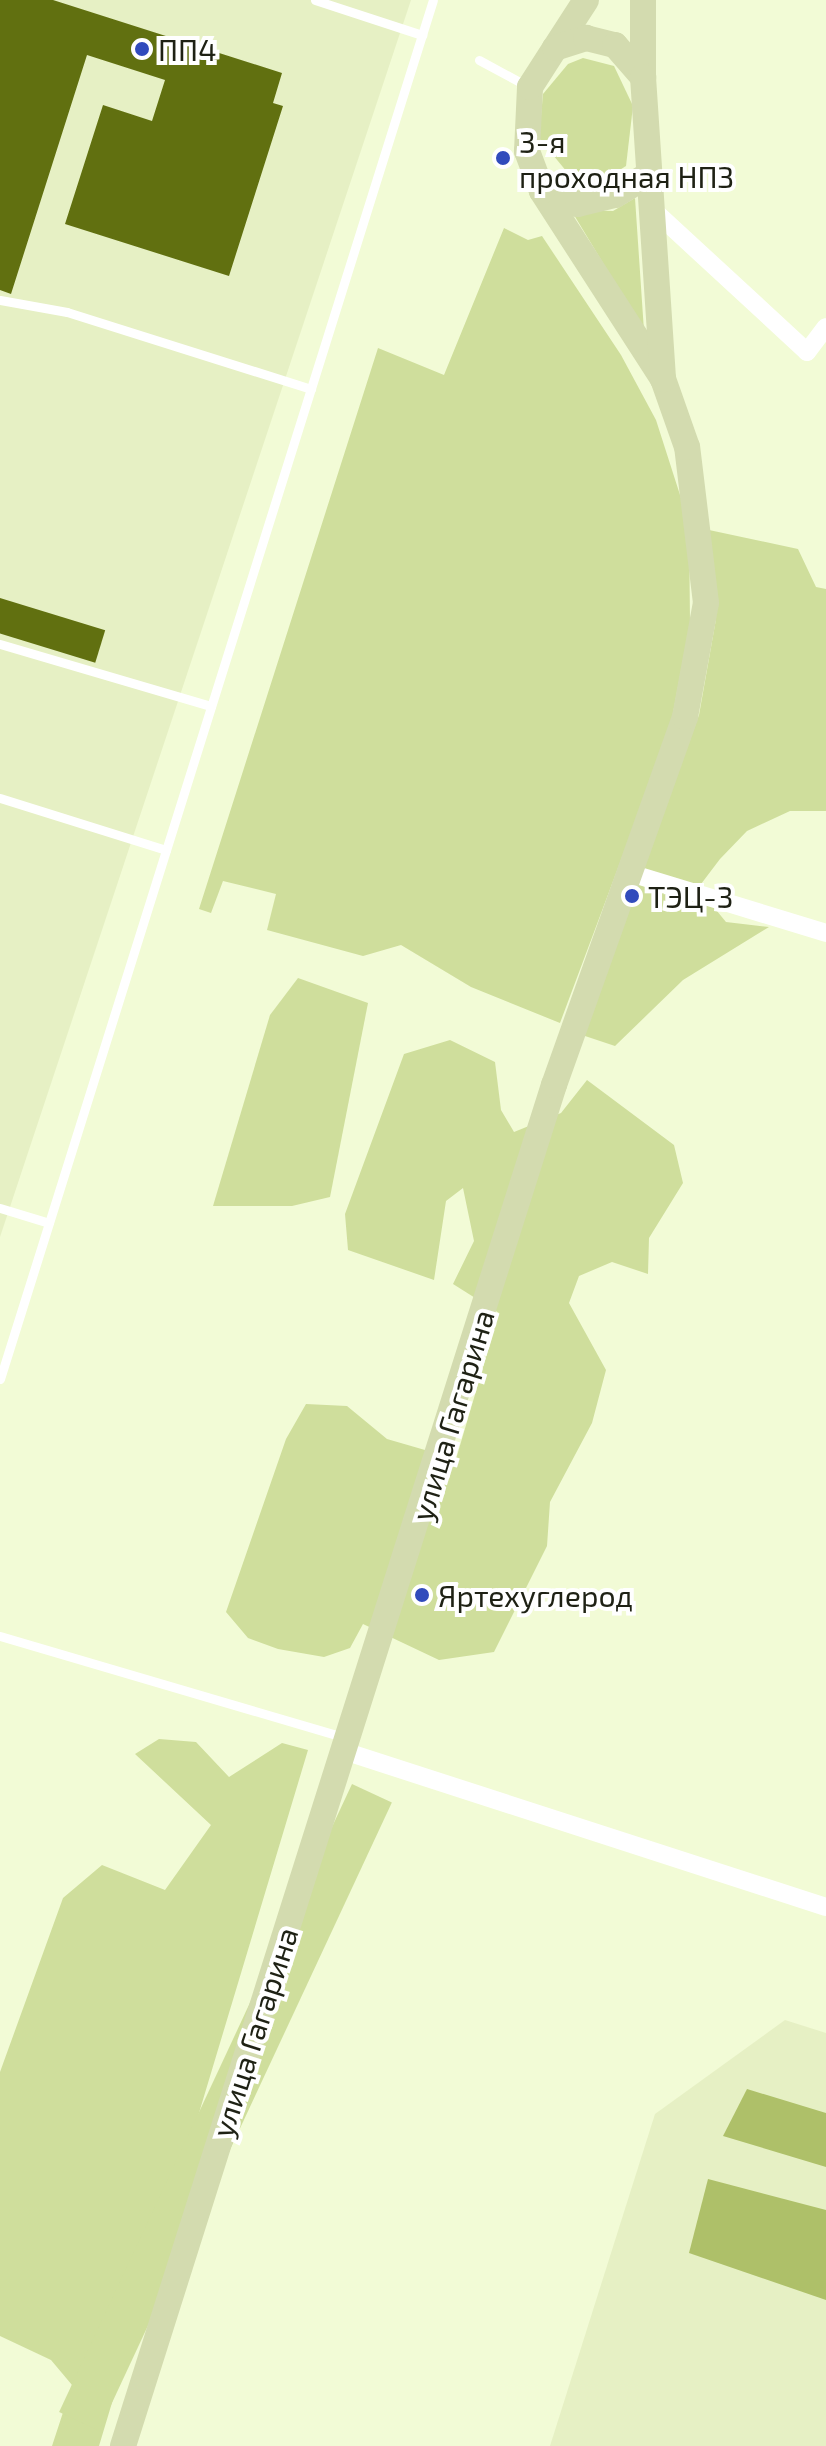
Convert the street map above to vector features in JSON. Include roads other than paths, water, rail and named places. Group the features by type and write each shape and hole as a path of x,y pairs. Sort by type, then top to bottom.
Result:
{"main road":[{"name":"улица Гагарина","path":"586,0 530,87 527,151 542,191 663,379"},
{"name":"улица Гагарина","path":"123,2446 349,1746 554,1085 685,717 706,603 698,499 663,379 647,176 643,0"},
{"path":"555,48 586,38 615,45 643,77"},
{"path":"542,191 578,204 615,195 647,176"}],"street":[{"path":"649,206 807,352 826,327"},
{"path":"630,873 826,933"},
{"path":"349,1746 826,1907"}],"lane":[{"path":"315,0 422,35"},
{"path":"0,1379 433,0"},
{"path":"479,60 530,87"},
{"path":"0,300 67,312 311,389"},
{"path":"0,644 211,706"},
{"path":"0,798 166,850"},
{"path":"0,1208 49,1223"},
{"path":"0,1636 349,1746"}],"place":[{"name":"ПП4","path":"142,49"},
{"name":"3-я проходная НПЗ","path":"503,158"},
{"name":"ТЭЦ-3","path":"632,896"},
{"name":"Яртехуглерод","path":"422,1595"}]}
